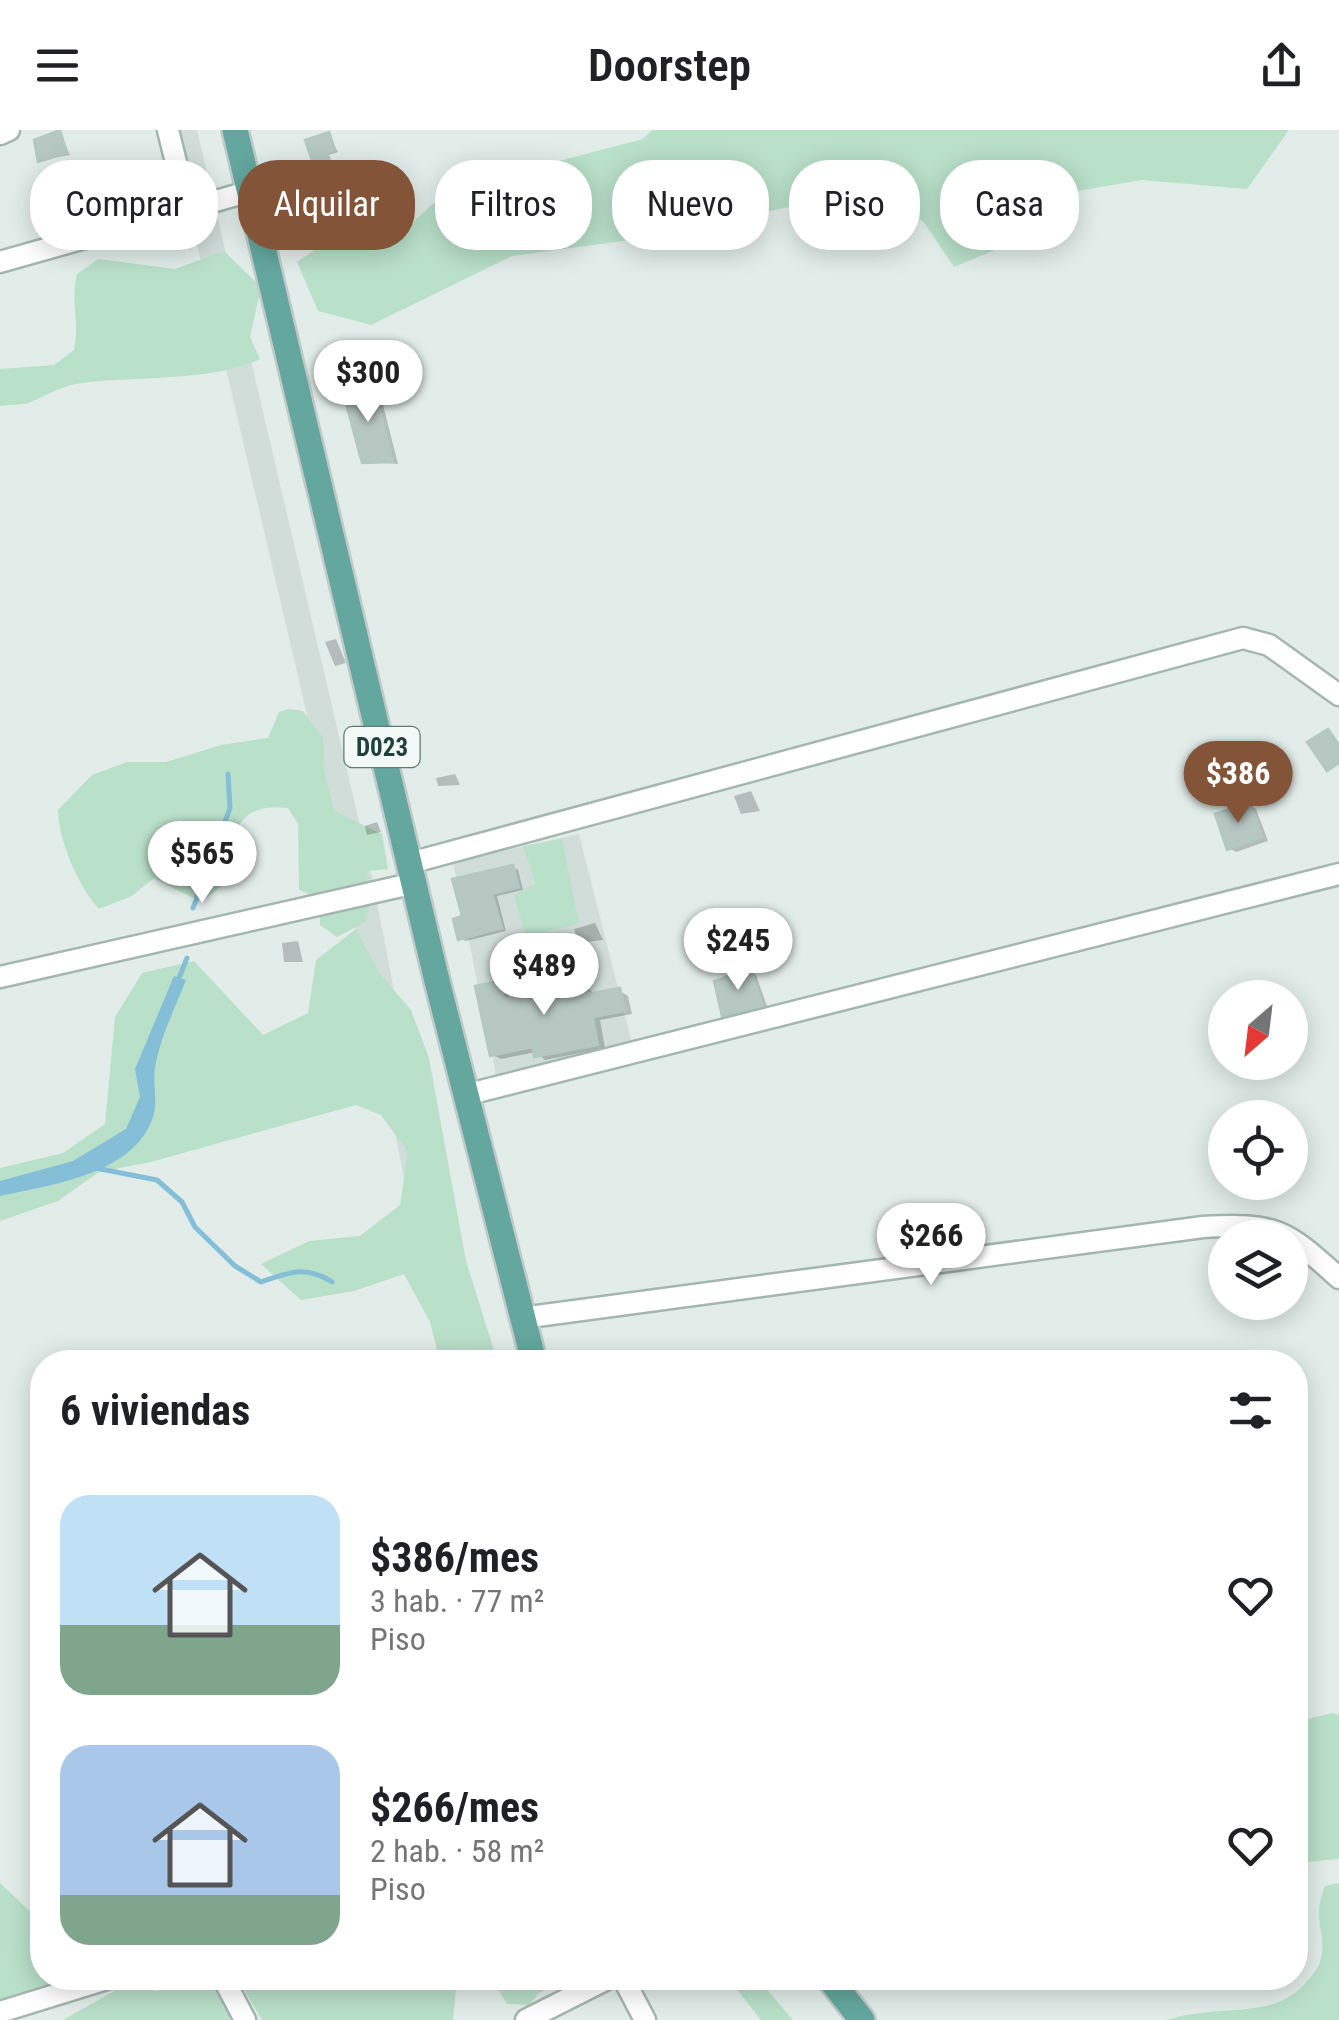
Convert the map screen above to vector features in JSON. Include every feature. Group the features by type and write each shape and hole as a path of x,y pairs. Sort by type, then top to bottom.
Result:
{"main road":[{"name":"D023","path":"235,130 243,160"},
{"name":"D023","path":"265,250 465,1095 531,1350"},
{"path":"838,1990 862,2020"}],"street":[{"path":"0,134 9,130"},
{"path":"168,130 175,160"},
{"path":"0,262 41,250"},
{"path":"0,977 413,873 1243,638 1268,645 1339,695"},
{"path":"465,1095 1339,874"},
{"path":"522,1318 1203,1227 1255,1224 1291,1238 1339,1278"},
{"path":"0,2012 71,1990"},
{"path":"230,1990 246,2020"},
{"path":"526,2020 585,1990"},
{"path":"629,1990 645,2020"}],"shaded area":[{"path":"170,130 197,130 204,160 177,160"},
{"path":"218,220 372,877 436,1206 410,1209 346,881 198,250 218,250"},
{"path":"579,834 634,1051 497,1080 453,862"}],"green space":[{"path":"652,130 1289,130 1247,189 1142,180 1079,191 1079,160 940,160 940,246 920,220 920,160 789,160 789,207 769,211 769,160 612,160 612,242 592,245 592,160 563,160 643,139"},
{"path":"435,202 435,250 556,250 512,256 371,325 318,311 297,262 314,250 415,250 415,220"},
{"path":"943,250 995,250 954,267"},
{"path":"224,251 261,287 250,337 260,359 198,375 75,384 27,403 0,406 0,369 54,365 74,350 77,274 98,259 175,269"},
{"path":"303,711 323,738 324,770 334,811 382,834 388,869 367,871 371,898 365,922 337,937 320,925 320,898 299,890 298,824 288,808 270,807 256,811 238,826 230,851 228,881 201,902 154,878 132,896 99,909 71,862 58,810 92,775 127,762 166,762 221,745 268,738 279,712"},
{"path":"562,839 579,924 526,936 514,895 536,884 523,846"},
{"path":"356,929 379,973 411,1010 429,1058 466,1261 494,1350 437,1350 430,1322 404,1274 354,1291 301,1300 261,1264 309,1241 360,1236 400,1205 408,1152 381,1115 356,1105 151,1162 99,1172 58,1201 0,1221 0,1168 63,1153 105,1124 115,1017 142,973 194,961 263,1035 308,1013 316,960"},
{"path":"1339,1715 1339,1859 1308,1862 1308,1719"},
{"path":"0,1883 30,1911 30,1990 50,1992 0,2010"},
{"path":"1339,1883 1339,2020 1166,2020 1274,2004 1298,1990 1308,1990 1308,1980 1322,1952 1319,1909 1325,1886"},
{"path":"116,1990 224,1990 230,2020 63,2020"},
{"path":"244,1990 456,1990 453,2020 262,2020"},
{"path":"498,1990 545,1990 529,2005 507,2004"},
{"path":"737,1990 767,1990 793,2020 761,2020"}],"water":[{"path":"174,976 186,980 157,1056 154,1113 141,1139 126,1154 87,1174 0,1196 0,1181 73,1161 126,1129 140,1097 135,1069"}],"building":[{"path":"60,130 67,153 38,160 34,140"},
{"path":"329,132 335,150 327,154 329,160 312,160 305,140"},
{"path":"374,386 393,462 362,463 343,392"},
{"path":"1328,729 1339,745 1339,763 1327,771 1307,742"},
{"path":"1250,802 1262,837 1227,850 1215,814"},
{"path":"513,865 519,887 492,894 502,928 458,940 453,919 462,916 452,879"},
{"path":"750,969 763,1006 722,1016 714,981"},
{"path":"500,981 504,999 586,984 588,994 620,988 625,1011 593,1017 598,1045 534,1057 533,1047 490,1056 475,986"}],"waterway":[{"path":"193,908 230,808 228,774"},
{"path":"177,983 187,958"},
{"path":"90,1167 157,1180 182,1202 195,1227 235,1266 261,1282 297,1272 314,1273 332,1282"}]}
